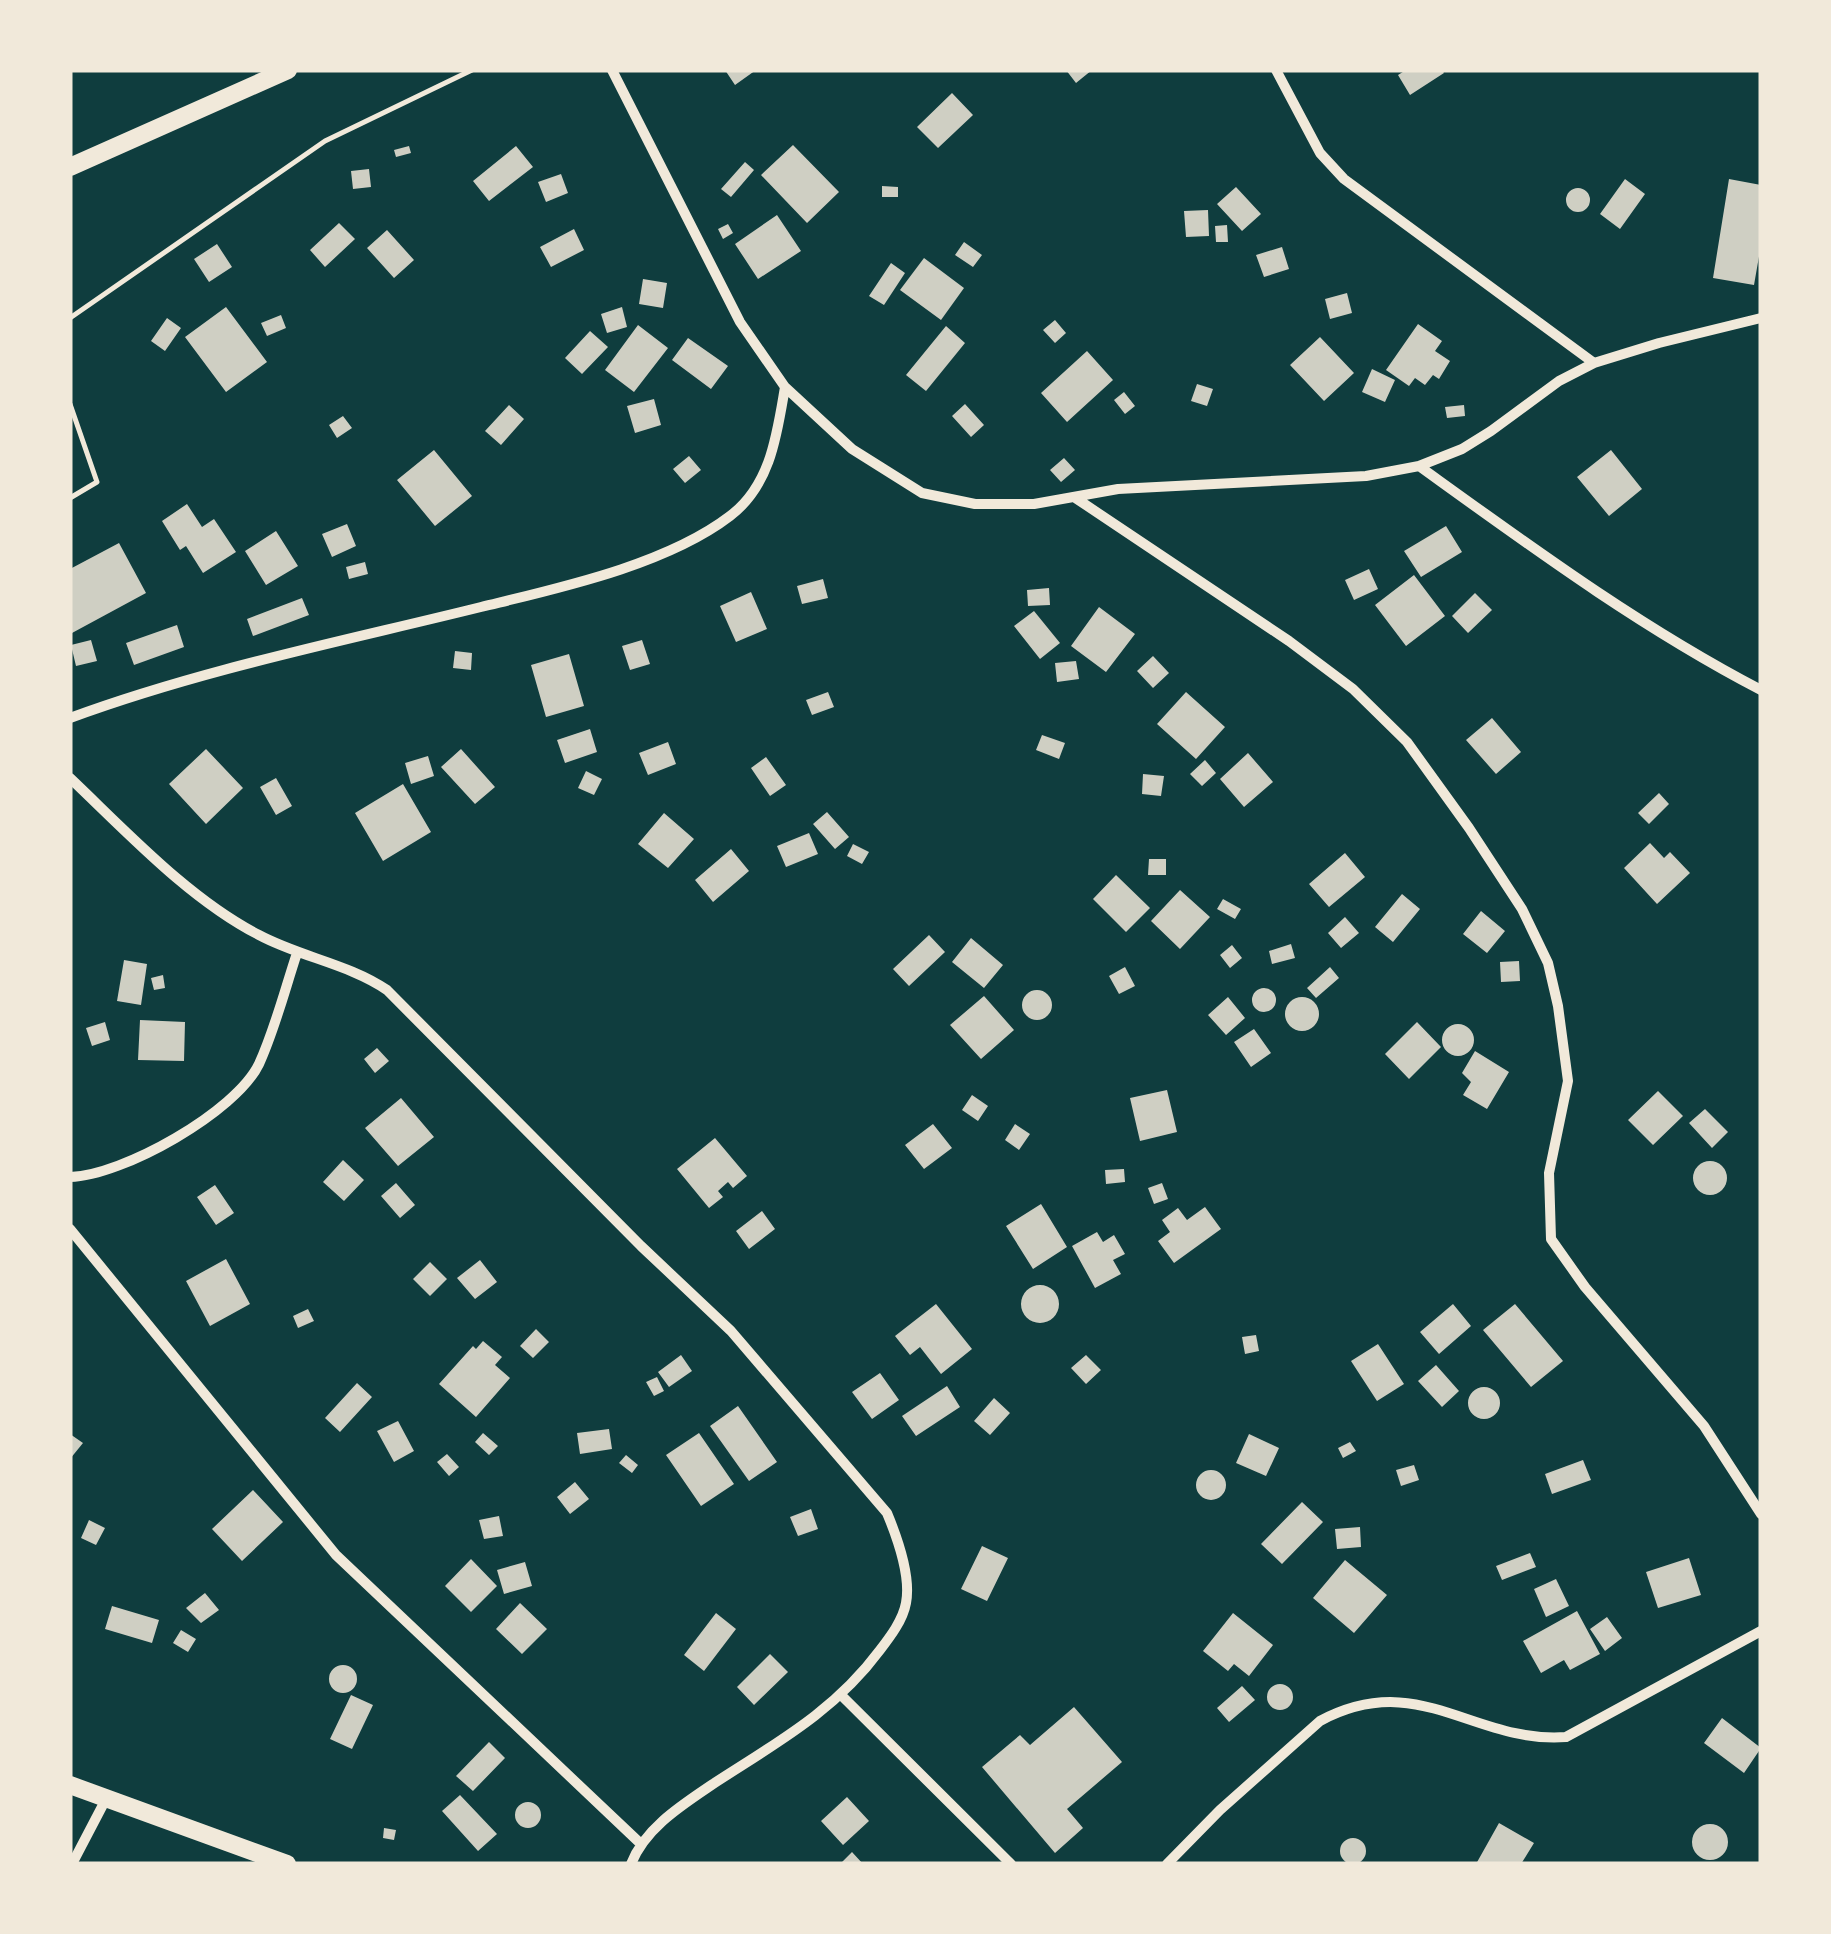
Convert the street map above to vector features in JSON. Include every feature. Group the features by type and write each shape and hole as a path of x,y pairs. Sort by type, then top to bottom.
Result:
{"street":[{"path":"70,167 288,70"},
{"path":"612,70 740,322 785,387 852,449 922,493 975,504 1034,504 1118,489 1366,476 1420,466 1462,449 1559,381 1594,364 1761,318"},
{"path":"1276,70 1331,166 1594,364"},
{"path":"70,718 120,699 576,583 682,545 732,515 760,483 775,445 785,387"},
{"path":"1420,466 1584,584 1697,657 1761,690"},
{"path":"1073,497 1288,641 1352,689 1406,742 1468,828 1522,909 1548,963 1558,1006 1568,1081 1549,1174 1551,1239 1584,1287 1704,1426 1761,1514"},
{"path":"70,778 142,847 219,910 297,953 371,979 398,1000 641,1246 731,1331 888,1513 900,1547 907,1601 885,1644 842,1696 810,1722 692,1798 641,1844 631,1864"},
{"path":"70,1177 90,1177 166,1142 232,1096 258,1066 297,953"},
{"path":"70,1229 336,1554 641,1844"},
{"path":"1168,1864 1220,1810 1320,1721 1337,1712 1377,1702 1420,1703 1528,1736 1566,1737 1761,1632"},
{"path":"842,1696 1011,1864"},
{"path":"70,1785 287,1864"},
{"path":"72,1864 106,1799"}],"path":[{"path":"70,318 325,141 472,70"},
{"path":"70,404 97,482 70,498"}],"building":[{"path":"725,70 756,70 735,85"},
{"path":"1066,70 1092,70 1076,83"},
{"path":"1406,70 1444,73 1410,95 1398,75"},
{"path":"952,93 973,115 938,148 917,127"},
{"path":"793,145 839,192 807,223 761,175"},
{"path":"409,146 411,153 396,157 394,150"},
{"path":"516,146 533,167 489,201 473,181"},
{"path":"745,162 754,170 731,197 721,189"},
{"path":"369,169 371,187 353,189 351,171"},
{"path":"561,174 568,193 546,202 538,182"},
{"path":"1625,179 1645,194 1620,229 1600,214"},
{"path":"1729,179 1761,185 1761,245 1754,285 1713,278"},
{"path":"882,186 898,187 898,197 882,197"},
{"path":"1236,187 1261,214 1242,231 1217,204"},
{"path":"1573,188 1583,188 1590,200 1583,212 1573,212 1566,205 1566,195"},
{"path":"1208,210 1209,236 1186,237 1184,211"},
{"path":"777,215 801,251 758,279 735,244"},
{"path":"339,223 355,239 325,267 310,250"},
{"path":"728,224 733,233 723,239 718,229"},
{"path":"1227,225 1228,242 1216,242 1215,226"},
{"path":"574,229 584,250 551,267 540,247"},
{"path":"387,230 414,260 394,278 367,248"},
{"path":"964,242 982,255 973,267 955,255"},
{"path":"217,244 232,267 209,282 194,259"},
{"path":"1282,247 1289,269 1264,277 1256,255"},
{"path":"924,258 964,288 941,320 900,290"},
{"path":"891,263 905,273 884,305 869,296"},
{"path":"643,279 667,283 663,308 639,304"},
{"path":"1347,293 1352,313 1330,319 1325,299"},
{"path":"226,307 267,362 226,392 185,337"},
{"path":"622,307 627,327 607,333 601,314"},
{"path":"281,315 286,328 267,336 261,323"},
{"path":"167,318 181,328 165,351 151,341"},
{"path":"1055,320 1066,333 1055,343 1043,330"},
{"path":"1418,324 1442,341 1435,351 1450,361 1439,379 1433,375 1425,385 1415,378 1409,386 1386,370"},
{"path":"638,325 668,348 634,392 605,370"},
{"path":"946,326 965,343 926,391 906,375"},
{"path":"590,331 608,347 582,374 565,358"},
{"path":"1320,337 1354,373 1324,401 1290,365"},
{"path":"688,338 728,366 711,389 672,360"},
{"path":"1087,351 1113,380 1067,422 1041,393"},
{"path":"1372,369 1395,380 1385,402 1362,392"},
{"path":"1197,384 1213,389 1207,406 1191,401"},
{"path":"1124,392 1135,406 1125,414 1114,400"},
{"path":"654,399 661,425 635,433 627,406"},
{"path":"965,404 984,425 971,437 952,416"},
{"path":"509,405 524,419 501,445 485,431"},
{"path":"1464,405 1465,416 1447,418 1445,407"},
{"path":"343,416 352,428 337,438 329,425"},
{"path":"434,450 472,496 435,526 397,480"},
{"path":"1611,450 1642,489 1609,516 1577,477"},
{"path":"689,456 701,470 685,483 673,469"},
{"path":"1064,458 1075,470 1061,482 1050,470"},
{"path":"187,504 202,527 214,519 236,552 203,573 186,546 180,550 162,521"},
{"path":"347,524 356,546 332,557 322,534"},
{"path":"1446,526 1462,552 1421,577 1404,551"},
{"path":"276,531 298,566 266,585 245,551"},
{"path":"119,543 146,593 72,633 70,569"},
{"path":"365,562 368,574 349,579 346,567"},
{"path":"1369,569 1378,589 1354,600 1345,580"},
{"path":"1414,575 1445,616 1406,646 1375,605"},
{"path":"823,579 828,598 802,604 797,586"},
{"path":"1049,588 1050,605 1028,606 1027,590"},
{"path":"751,592 767,629 736,642 720,606"},
{"path":"1475,593 1492,610 1468,633 1452,616"},
{"path":"302,598 309,615 253,636 247,619"},
{"path":"1099,607 1135,634 1106,672 1071,646"},
{"path":"1034,611 1060,643 1040,659 1014,626"},
{"path":"177,625 184,647 134,665 126,643"},
{"path":"91,640 97,661 76,666 71,645"},
{"path":"642,640 650,664 630,670 622,646"},
{"path":"455,651 472,653 471,670 453,668"},
{"path":"569,654 584,706 546,717 531,665"},
{"path":"1153,656 1169,673 1153,688 1137,671"},
{"path":"1076,661 1079,679 1057,682 1055,663"},
{"path":"828,692 834,707 812,715 806,700"},
{"path":"1186,692 1225,727 1196,759 1157,724"},
{"path":"1492,718 1521,752 1496,774 1466,740"},
{"path":"590,729 597,752 565,763 557,740"},
{"path":"1042,735 1065,743 1059,759 1036,750"},
{"path":"668,742 676,764 648,775 639,753"},
{"path":"206,749 243,788 206,824 169,784"},
{"path":"461,749 495,787 475,804 441,767"},
{"path":"1248,753 1273,782 1244,807 1220,779"},
{"path":"428,756 434,776 411,784 405,763"},
{"path":"766,757 786,785 770,796 751,768"},
{"path":"1205,760 1216,773 1202,786 1190,774"},
{"path":"586,771 602,779 594,795 578,788"},
{"path":"1143,774 1164,776 1161,796 1142,794"},
{"path":"276,778 292,806 276,815 260,787"},
{"path":"403,784 431,832 383,861 355,813"},
{"path":"1659,793 1669,804 1649,824 1638,813"},
{"path":"827,812 849,837 835,849 813,824"},
{"path":"664,813 694,839 668,868 638,844"},
{"path":"809,833 818,854 786,867 777,846"},
{"path":"1650,843 1664,858 1670,852 1690,873 1657,904 1624,868"},
{"path":"853,844 869,852 862,864 847,856"},
{"path":"731,849 749,871 713,902 695,880"},
{"path":"1345,853 1365,877 1329,907 1309,884"},
{"path":"1149,859 1166,859 1166,875 1148,875"},
{"path":"1116,875 1150,908 1126,932 1093,899"},
{"path":"1180,890 1210,917 1180,949 1151,921"},
{"path":"1402,894 1420,909 1393,942 1375,927"},
{"path":"1223,899 1241,909 1235,919 1217,909"},
{"path":"1481,911 1505,931 1487,953 1463,934"},
{"path":"1345,917 1359,933 1341,948 1328,933"},
{"path":"929,935 945,952 909,986 893,969"},
{"path":"971,938 1003,965 984,988 952,962"},
{"path":"1291,944 1295,958 1272,964 1269,951"},
{"path":"1232,945 1242,958 1230,968 1220,955"},
{"path":"124,960 147,964 141,1005 117,1001"},
{"path":"1519,961 1520,981 1501,982 1500,962"},
{"path":"1125,967 1135,986 1119,994 1109,976"},
{"path":"1330,967 1339,978 1316,998 1307,988"},
{"path":"163,975 165,988 154,990 151,978"},
{"path":"1264,988 1276,1000 1264,1012 1252,1000"},
{"path":"1037,990 1048,994 1052,1005 1048,1016 1037,1020 1026,1016 1022,1005 1026,994"},
{"path":"984,996 1014,1030 981,1059 950,1025"},
{"path":"1228,997 1245,1018 1226,1035 1208,1015"},
{"path":"1302,997 1314,1002 1319,1014 1314,1026 1302,1031 1290,1026 1285,1014 1290,1002"},
{"path":"140,1020 185,1022 184,1061 138,1060"},
{"path":"105,1022 110,1040 92,1046 86,1028"},
{"path":"1417,1022 1441,1047 1409,1079 1385,1054"},
{"path":"1458,1024 1469,1029 1474,1040 1469,1051 1458,1056 1447,1051 1442,1040 1447,1029"},
{"path":"1254,1029 1271,1053 1251,1067 1234,1042"},
{"path":"377,1048 389,1061 375,1073 364,1059"},
{"path":"1475,1051 1509,1072 1487,1109 1463,1095 1471,1082 1462,1073"},
{"path":"1167,1090 1177,1132 1140,1141 1130,1098"},
{"path":"1658,1091 1683,1116 1653,1145 1628,1120"},
{"path":"972,1095 988,1106 978,1121 962,1110"},
{"path":"401,1098 434,1137 398,1166 365,1128"},
{"path":"1705,1109 1728,1132 1712,1148 1689,1123"},
{"path":"933,1124 952,1148 924,1169 905,1145"},
{"path":"1015,1124 1030,1134 1019,1150 1005,1140"},
{"path":"715,1138 747,1176 733,1188 728,1182 718,1191 723,1197 709,1208 677,1169"},
{"path":"343,1160 364,1180 344,1201 323,1182"},
{"path":"1710,1161 1722,1166 1727,1178 1722,1190 1710,1195 1698,1190 1693,1178 1698,1166"},
{"path":"1124,1169 1125,1182 1106,1184 1105,1170"},
{"path":"396,1183 415,1205 400,1218 381,1196"},
{"path":"1162,1183 1168,1199 1154,1204 1148,1188"},
{"path":"215,1185 234,1213 216,1225 197,1197"},
{"path":"1041,1204 1067,1247 1033,1269 1006,1226"},
{"path":"1205,1207 1221,1229 1174,1263 1158,1241 1170,1232 1162,1220 1178,1208 1187,1220"},
{"path":"762,1211 775,1229 749,1249 736,1231"},
{"path":"1097,1232 1103,1242 1114,1235 1125,1254 1113,1260 1121,1274 1095,1288 1072,1246"},
{"path":"226,1259 250,1304 210,1326 186,1281"},
{"path":"480,1260 497,1282 475,1299 457,1278"},
{"path":"430,1262 447,1279 430,1296 413,1279"},
{"path":"1040,1285 1053,1291 1059,1304 1053,1317 1040,1323 1027,1317 1021,1304 1027,1291"},
{"path":"936,1304 972,1349 941,1374 920,1347 910,1355 895,1336"},
{"path":"1453,1304 1471,1326 1439,1354 1420,1332"},
{"path":"1515,1304 1563,1361 1531,1387 1483,1330"},
{"path":"308,1309 314,1321 298,1328 293,1316"},
{"path":"536,1329 549,1342 533,1358 520,1346"},
{"path":"1256,1335 1259,1351 1245,1354 1242,1337"},
{"path":"483,1341 502,1357 495,1365 510,1378 476,1417 439,1384 473,1346 476,1349"},
{"path":"1378,1344 1404,1384 1377,1401 1351,1361"},
{"path":"681,1355 692,1371 669,1387 658,1372"},
{"path":"1086,1355 1101,1370 1086,1384 1071,1368"},
{"path":"1436,1365 1459,1391 1442,1407 1418,1381"},
{"path":"880,1373 899,1400 872,1419 852,1392"},
{"path":"657,1377 664,1391 654,1396 646,1382"},
{"path":"357,1383 372,1397 340,1432 325,1418"},
{"path":"947,1386 960,1407 916,1436 902,1416"},
{"path":"1484,1387 1495,1392 1500,1403 1495,1414 1484,1419 1473,1414 1468,1403 1473,1392"},
{"path":"994,1398 1010,1413 990,1435 974,1421"},
{"path":"738,1406 777,1462 749,1481 710,1426"},
{"path":"398,1421 414,1451 394,1462 377,1431"},
{"path":"609,1429 612,1449 580,1454 577,1433"},
{"path":"483,1433 498,1446 489,1455 475,1442"},
{"path":"699,1433 734,1484 701,1506 666,1455"},
{"path":"70,1434 83,1443 70,1459"},
{"path":"1249,1434 1279,1448 1266,1476 1236,1463"},
{"path":"1350,1442 1356,1451 1343,1458 1338,1448"},
{"path":"447,1454 459,1467 449,1476 437,1462"},
{"path":"626,1455 638,1465 632,1473 619,1463"},
{"path":"1583,1460 1591,1480 1552,1494 1545,1474"},
{"path":"1414,1465 1419,1480 1401,1486 1396,1470"},
{"path":"1211,1470 1225,1479 1226,1485 1217,1499 1211,1500 1197,1491 1196,1485 1205,1471"},
{"path":"575,1482 589,1499 570,1514 557,1497"},
{"path":"253,1490 283,1522 242,1561 212,1529"},
{"path":"1302,1502 1323,1522 1282,1564 1261,1544"},
{"path":"811,1509 818,1529 798,1536 790,1517"},
{"path":"499,1516 503,1536 484,1539 479,1520"},
{"path":"89,1520 105,1528 96,1545 81,1538"},
{"path":"1360,1527 1361,1547 1337,1549 1335,1529"},
{"path":"982,1546 1008,1558 987,1601 961,1589"},
{"path":"1530,1553 1536,1567 1502,1580 1496,1566"},
{"path":"1689,1558 1701,1595 1658,1608 1646,1572"},
{"path":"471,1559 497,1586 471,1612 445,1586"},
{"path":"1345,1560 1387,1595 1354,1633 1313,1598"},
{"path":"525,1562 532,1586 504,1594 497,1570"},
{"path":"1556,1579 1569,1606 1546,1617 1534,1589"},
{"path":"205,1593 219,1610 201,1623 186,1608"},
{"path":"520,1603 547,1629 522,1654 496,1629"},
{"path":"112,1606 159,1620 152,1643 105,1629"},
{"path":"1577,1611 1600,1654 1570,1670 1564,1660 1541,1673 1523,1641"},
{"path":"716,1613 736,1629 704,1671 684,1655"},
{"path":"1233,1613 1273,1645 1249,1676 1234,1664 1228,1671 1203,1651"},
{"path":"1607,1617 1622,1638 1605,1651 1590,1629"},
{"path":"181,1630 196,1639 188,1652 173,1643"},
{"path":"770,1654 788,1672 754,1705 737,1687"},
{"path":"343,1665 353,1669 357,1679 353,1689 343,1693 333,1689 329,1679 333,1669"},
{"path":"1280,1684 1289,1688 1293,1697 1289,1706 1280,1710 1271,1706 1267,1697 1271,1688"},
{"path":"1242,1686 1255,1700 1229,1722 1217,1708"},
{"path":"351,1695 373,1705 352,1749 330,1739"},
{"path":"1074,1707 1122,1762 1067,1809 1083,1828 1055,1853 982,1767 1020,1735 1030,1745"},
{"path":"1722,1718 1761,1748 1744,1773 1704,1743"},
{"path":"489,1742 505,1758 473,1791 456,1776"},
{"path":"460,1795 497,1834 478,1851 442,1811"},
{"path":"847,1797 869,1821 843,1845 821,1821"},
{"path":"528,1802 537,1806 541,1815 537,1824 528,1828 519,1824 515,1815 519,1806"},
{"path":"1499,1823 1534,1843 1521,1864 1476,1864"},
{"path":"1710,1824 1723,1829 1728,1842 1723,1855 1710,1860 1697,1855 1692,1842 1697,1829"},
{"path":"384,1828 396,1830 394,1840 383,1838"},
{"path":"1353,1838 1362,1842 1366,1851 1362,1860 1353,1864 1344,1860 1340,1851 1344,1842"},
{"path":"852,1852 863,1864 840,1864"}]}
